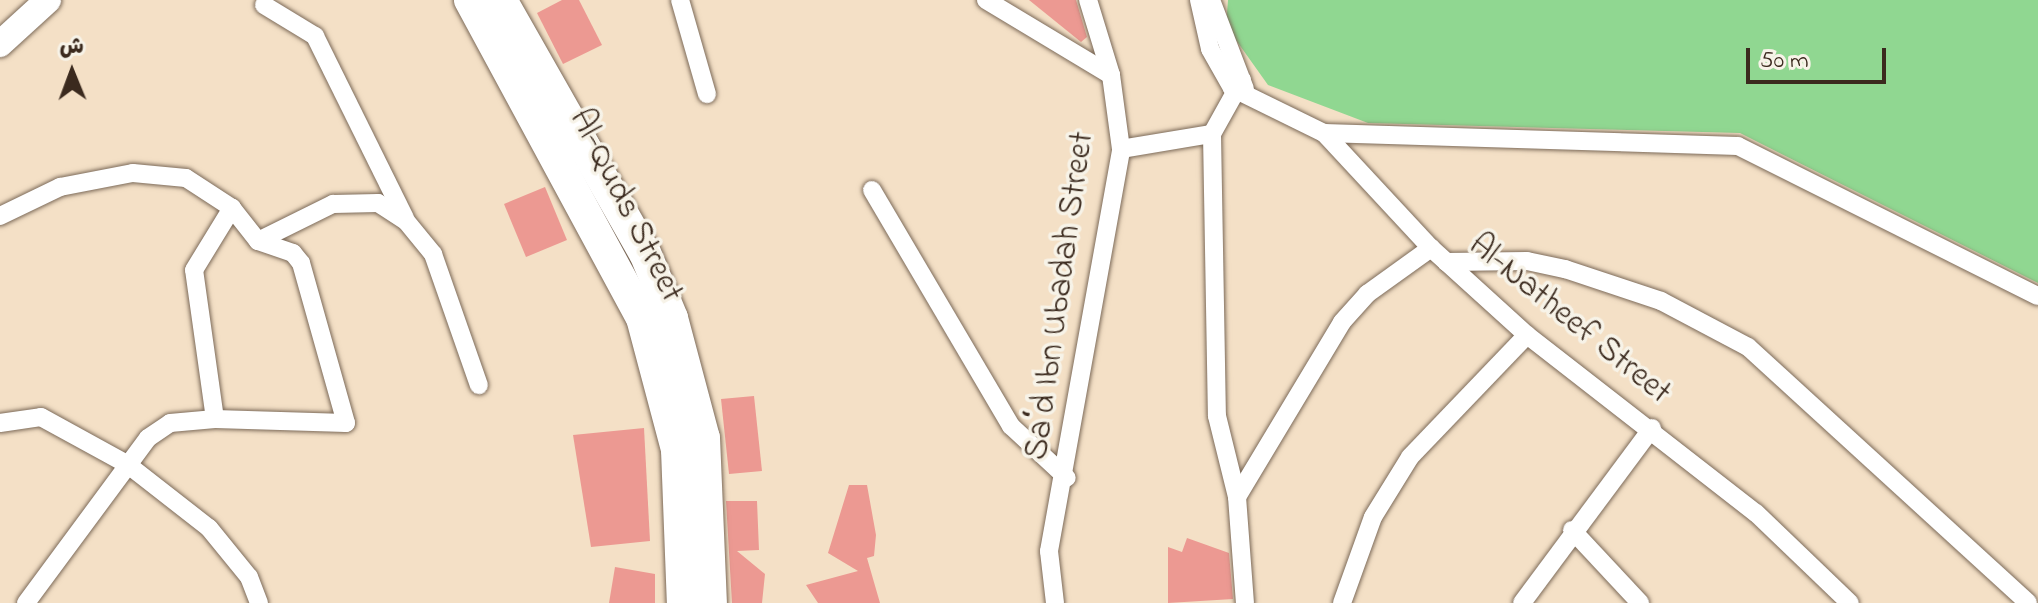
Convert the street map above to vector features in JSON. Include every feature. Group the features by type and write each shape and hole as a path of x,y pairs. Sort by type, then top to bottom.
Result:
{"highway":[{"name":"Al-Quds Street","path":"470,0 642,318 677,450 683,603"},
{"name":"Al-Quds Street","path":"501,0 645,253 672,318 704,438 711,603"}],"street":[{"path":"0,44 48,0"},
{"path":"680,0 707,94"},
{"path":"986,0 1111,75"},
{"name":"Saʻd Ibn Ubadah Street","path":"1055,603 1049,551 1067,478 1121,149 1111,75 1088,0"},
{"path":"1199,0 1210,49 1240,88"},
{"path":"1211,0 1240,88 1212,134 1216,403 1237,497 1245,603"},
{"path":"264,5 315,36 406,221 437,262 479,385"},
{"name":"Al-Natheef Street","path":"1240,88 1324,133 1431,248 1527,335 1652,428 1850,603"},
{"path":"1324,133 1738,146 2038,296"},
{"path":"1121,149 1212,134"},
{"path":"0,216 60,187 133,173 186,178 232,208 258,241 301,263 346,423 215,419 166,425 127,464 26,603"},
{"path":"872,190 1011,426 1067,478"},
{"path":"258,241 353,200 378,203 406,221"},
{"path":"215,419 194,270 232,208"},
{"path":"1237,497 1342,322 1431,248"},
{"path":"1446,262 1527,261 1565,269 1661,301 1748,347 2028,603"},
{"path":"1342,603 1373,517 1410,457 1527,335"},
{"path":"0,423 41,417 127,464 209,528 249,577 259,603"},
{"path":"1522,603 1572,530 1652,428"},
{"path":"1572,530 1640,603"}],"green space":[{"path":"1228,0 2038,0 2038,283 1740,133 1368,123 1268,85 1226,26"}],"building":[{"path":"562,0 579,0 602,45 563,64 537,13"},
{"path":"1029,0 1076,0 1087,37 1081,42"},
{"path":"545,187 567,240 526,257 504,204"},
{"path":"754,396 762,471 729,474 721,399"},
{"path":"644,428 650,541 591,547 573,435"},
{"path":"849,485 867,485 876,535 874,556 867,558 880,603 818,603 806,585 858,571 828,553"},
{"path":"726,501 757,501 759,550 737,551 765,574 762,603 732,603"},
{"path":"1187,538 1229,553 1233,599 1168,603 1168,547 1182,552"},
{"path":"615,567 655,574 655,603 609,603"}]}
